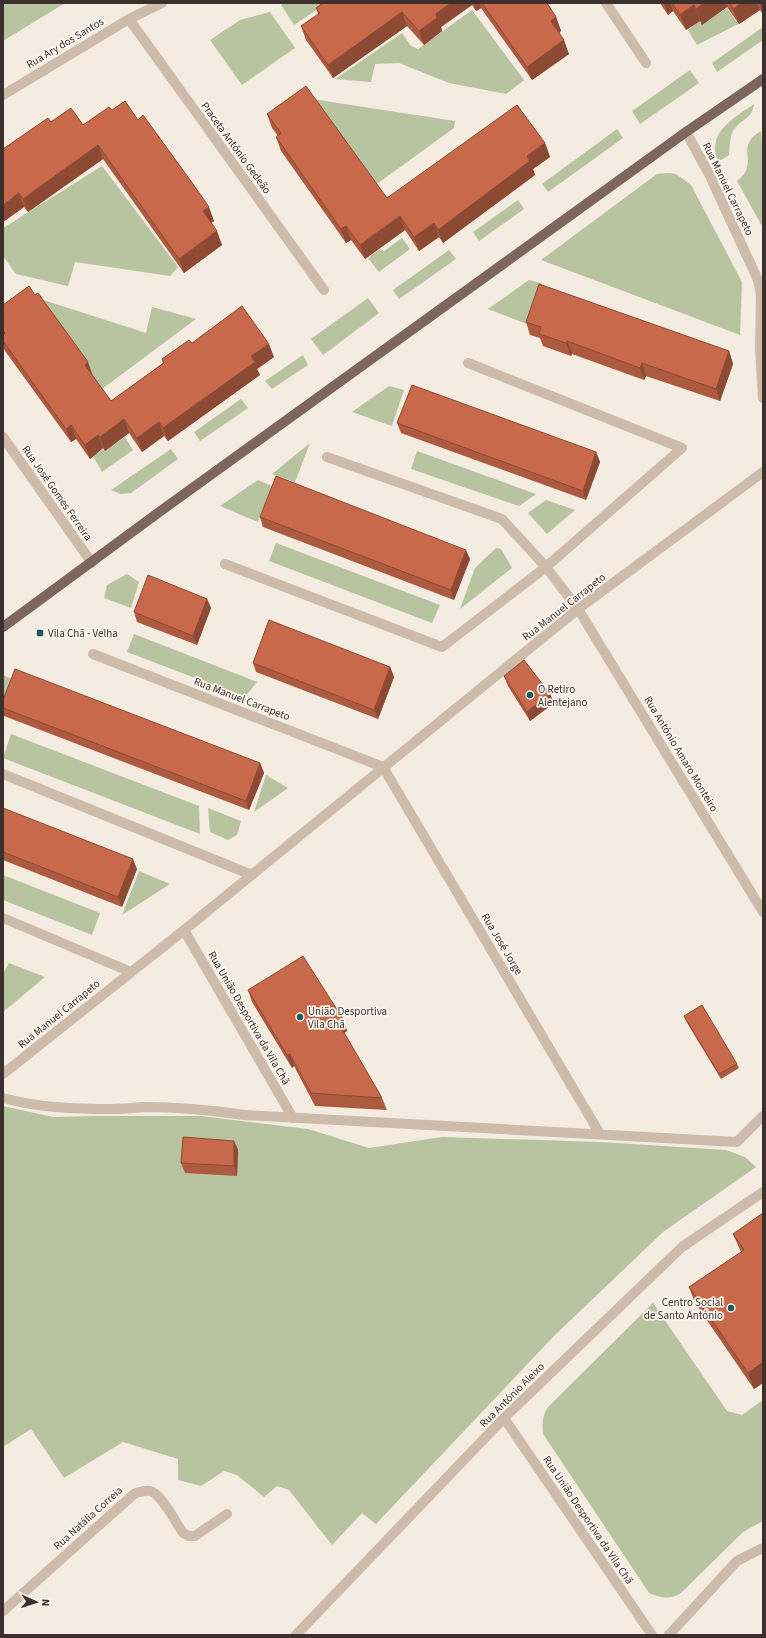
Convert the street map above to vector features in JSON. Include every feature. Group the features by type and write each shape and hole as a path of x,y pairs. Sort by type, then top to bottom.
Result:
{"main road":[{"path":"3,627 92,563 162,510 686,132 763,79"}],"street":[{"name":"Rua Ary dos Santos","path":"3,95 129,19 162,3"},
{"path":"606,3 646,63"},
{"name":"Praceta António Gedeão","path":"129,19 324,290"},
{"name":"Rua Manuel Carrapeto","path":"686,132 709,174 760,278 760,349 763,398"},
{"path":"225,564 442,647 546,567 682,448 468,363"},
{"name":"Rua José Gomes Ferreira","path":"3,437 92,563"},
{"path":"327,457 502,519 546,567"},
{"name":"Rua Manuel Carrapeto","path":"3,1074 184,930 578,609 763,472"},
{"name":"Rua António Amaro Monteiro","path":"546,567 578,609 763,912"},
{"name":"Rua Manuel Carrapeto","path":"93,654 383,767"},
{"name":"Rua José Jorge","path":"383,767 600,1134"},
{"path":"3,774 252,875"},
{"path":"3,918 131,972"},
{"name":"Rua União Desportiva da Vila Chã","path":"184,930 294,1118"},
{"path":"3,1098 55,1108 171,1108 220,1111 244,1115 737,1142 763,1116"},
{"name":"Rua António Aleixo","path":"296,1635 504,1418 682,1247 763,1192"},
{"name":"Rua União Desportiva da Vila Chã","path":"504,1418 652,1635"},
{"name":"Rua Natália Correia","path":"3,1611 134,1494 142,1491 150,1491 157,1494 183,1533 189,1536 195,1536 227,1514"},
{"path":"669,1635 737,1561 763,1548"}],"green space":[{"path":"3,3 65,3 3,41"},
{"path":"285,3 327,3 294,25 281,5"},
{"path":"727,8 738,24 697,45 688,30 699,21 702,25"},
{"path":"472,10 524,80 506,94 449,83 399,63 375,64 371,82 335,79 402,33 411,46 418,49"},
{"path":"270,12 295,48 242,85 210,40 240,20"},
{"path":"763,27 763,40 717,72 712,63"},
{"path":"690,70 699,83 640,124 632,111"},
{"path":"312,99 455,121 454,128 374,186"},
{"path":"754,104 750,115 733,131 730,141 729,155 718,162 715,152 719,134 730,121"},
{"path":"617,129 623,138 548,192 542,184"},
{"path":"761,131 763,162 763,228 737,181 743,176 748,165 748,144 753,137"},
{"path":"102,166 178,267 170,276 75,262 68,286 16,274 3,256 3,228"},
{"path":"657,174 676,174 691,185 742,282 740,335 541,260"},
{"path":"518,200 524,209 479,241 473,232"},
{"path":"402,238 410,249 379,272 368,258 380,249 384,251"},
{"path":"449,250 456,259 399,299 393,290"},
{"path":"529,280 541,283 527,324 488,309"},
{"path":"34,297 146,333 152,307 196,319 102,389"},
{"path":"368,298 379,313 323,355 311,339"},
{"path":"303,355 308,365 272,389 265,381"},
{"path":"389,386 404,390 392,426 352,412"},
{"path":"241,399 248,408 200,441 194,432"},
{"path":"125,437 133,450 102,472 93,456 103,449 105,451"},
{"path":"310,443 295,482 272,474"},
{"path":"171,449 178,459 131,493 121,494 111,490"},
{"path":"417,451 536,494 519,506 411,469"},
{"path":"258,480 272,486 258,522 220,506"},
{"path":"546,500 575,510 547,534 528,513"},
{"path":"276,543 440,605 432,623 269,561"},
{"path":"496,548 501,549 512,568 460,609 475,568"},
{"path":"127,574 139,582 131,608 104,598 107,585"},
{"path":"134,634 257,682 245,697 127,652"},
{"path":"3,675 12,679 3,701"},
{"path":"11,734 199,806 200,834 3,758"},
{"path":"266,775 288,788 254,812"},
{"path":"208,808 241,821 237,835 228,840 210,832"},
{"path":"139,871 170,884 122,915"},
{"path":"3,875 100,913 92,935 3,900"},
{"path":"9,963 45,977 3,1012 3,974"},
{"path":"3,1106 53,1117 201,1116 308,1129 369,1148 442,1137 601,1142 726,1150 745,1157 756,1167 663,1232 554,1336 376,1524 362,1513 332,1545 289,1490 277,1486 264,1497 237,1475 224,1471 201,1486 178,1480 178,1459 123,1442 64,1478 31,1429 3,1447"},
{"path":"653,1303 727,1411 742,1415 763,1400 763,1521 743,1532 681,1593 673,1597 661,1597 649,1593 543,1434 544,1417 548,1407"}],"building":[{"path":"323,3 451,3 436,14 437,18 419,31 402,12 328,65 301,26 320,13 316,8"},
{"path":"482,3 547,3 556,17 551,21 564,40 527,67"},
{"path":"672,3 704,3 696,9 694,5 680,15"},
{"path":"730,3 742,3 733,9"},
{"path":"306,86 387,198 517,105 545,143 527,156 530,161 438,230 434,223 414,237 400,216 360,245 346,226 341,229 276,137 281,133 267,114"},
{"path":"125,101 138,120 143,115 209,207 203,211 217,231 179,259 98,145 23,199 19,193 3,205 3,149 48,118 51,122 71,108 83,125 109,107 112,110"},
{"path":"539,284 729,351 716,389 642,363 640,368 567,341 566,343 539,334 541,327 526,322"},
{"path":"29,286 35,295 38,293 88,362 85,365 111,401 164,363 162,359 189,340 192,343 242,306 269,344 251,356 255,362 163,428 159,422 137,438 124,419 100,437 98,435 85,445 71,425 66,429 3,341 3,335 5,333 3,331 3,305"},
{"path":"412,385 596,452 583,491 397,423"},
{"path":"276,476 466,550 451,590 260,517"},
{"path":"148,575 207,599 193,636 134,612"},
{"path":"269,620 390,667 374,710 253,663"},
{"name":"O Retiro Alentejano","path":"524,660 550,694 527,712 504,676"},
{"path":"15,669 260,763 246,801 3,708 3,700"},
{"path":"3,808 133,859 118,897 3,852"},
{"path":"303,956 343,1019 338,1022 382,1098 311,1093 290,1054 287,1055 248,990"},
{"path":"702,1005 737,1064 719,1074 684,1016"},
{"path":"183,1137 234,1141 234,1166 181,1163"},
{"name":"Centro Social de Santo António","path":"763,1213 763,1362 748,1373 689,1287 744,1250 733,1234"}],"place":[{"name":"Vila Chã - Velha","path":"40,633"},
{"name":"O Retiro Alentejano","path":"530,695"},
{"name":"União Desportiva Vila Chã","path":"300,1017"},
{"name":"Centro Social de Santo António","path":"731,1308"}]}
